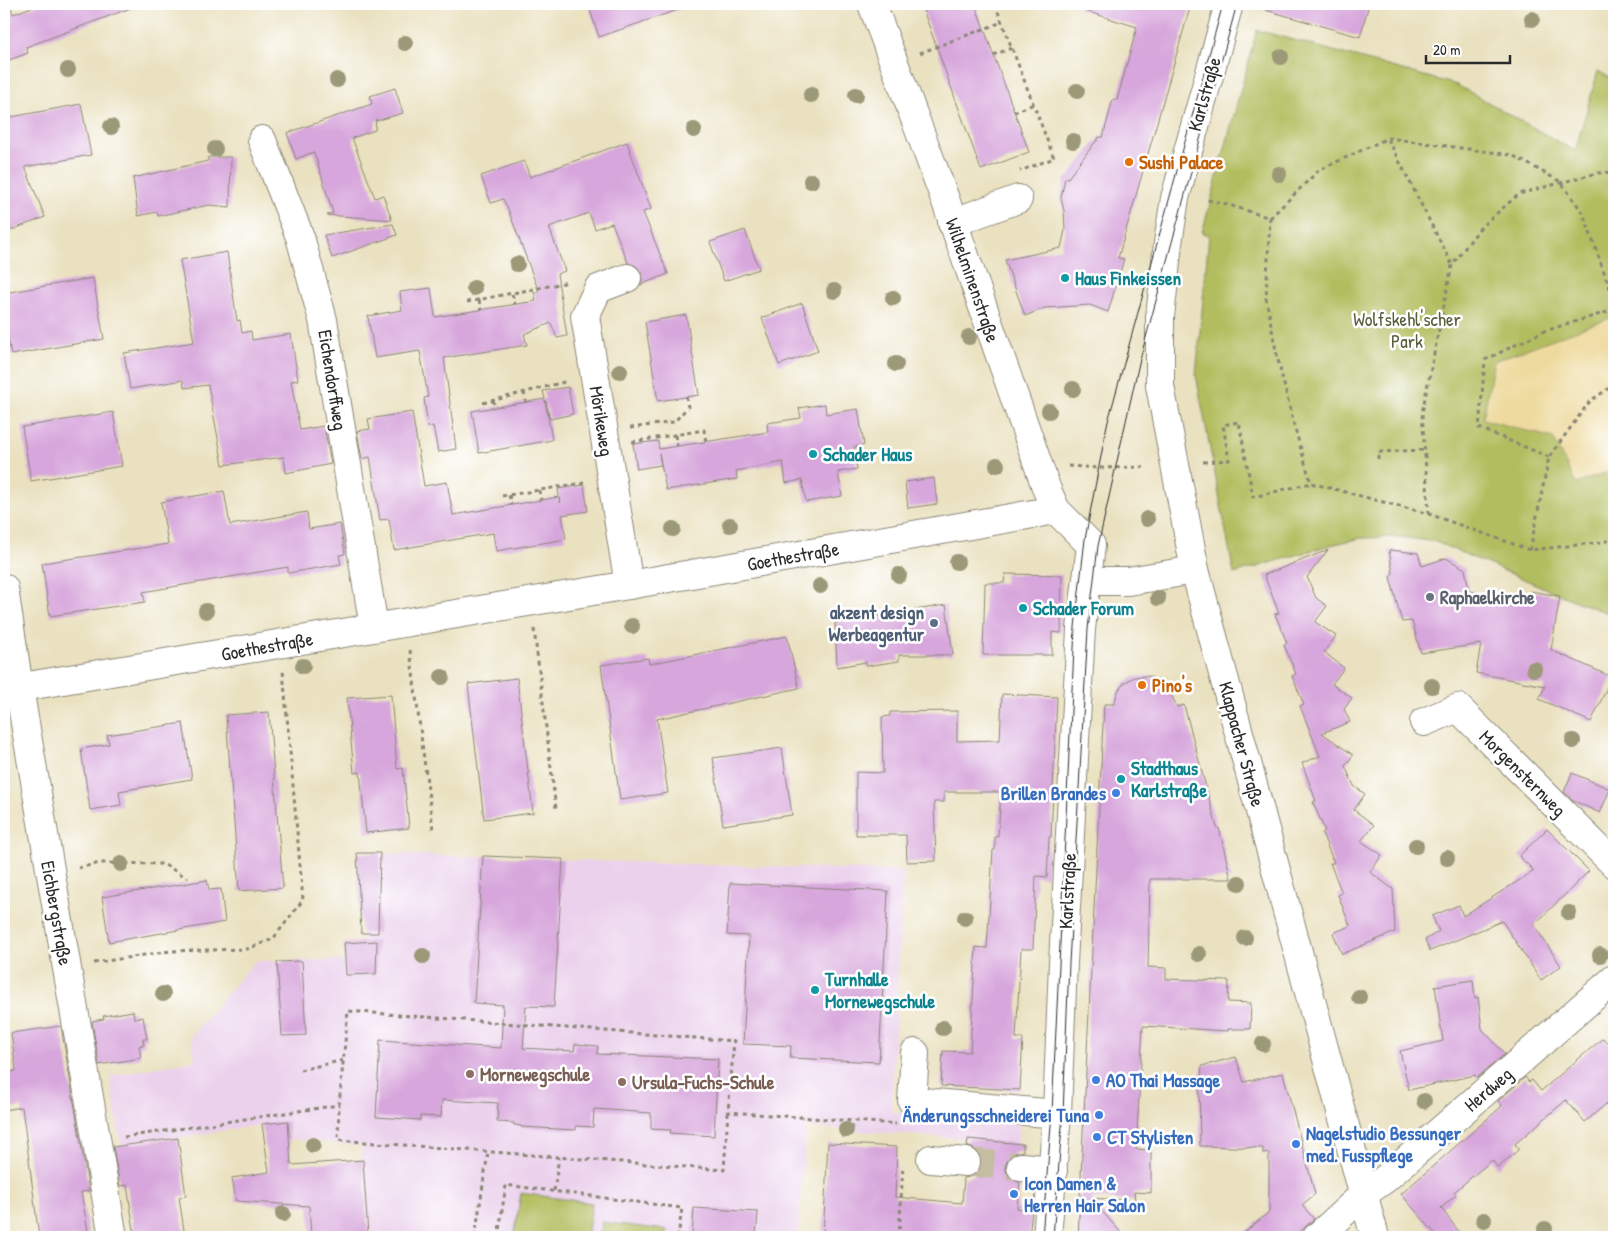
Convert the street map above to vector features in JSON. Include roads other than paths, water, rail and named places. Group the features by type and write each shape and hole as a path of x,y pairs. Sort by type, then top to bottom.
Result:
{"street":[{"name":"Wilhelminenstraße","path":"872,4 1056,510 1091,545"},
{"name":"Karlstraße","path":"1168,243 1176,193 1229,4"},
{"name":"Eichendorffweg","path":"262,140 300,238 323,320 374,627"},
{"path":"952,223 1018,199"},
{"name":"Klappacher Straße","path":"1168,243 1160,317 1160,386 1195,570 1365,1193 1375,1237"},
{"name":"Mörikeweg","path":"627,278 598,289 586,316 629,585"},
{"name":"Goethestraße","path":"11,689 530,602 1056,510"},
{"name":"Karlstraße","path":"1047,1237 1057,1114 1081,629 1091,545"},
{"path":"1087,581 1128,581 1195,570"},
{"name":"Eichbergstraße","path":"4,588 11,689 51,873 113,1237"},
{"name":"Morgensternweg","path":"1424,722 1458,708 1614,864"},
{"name":"Herdweg","path":"1317,1237 1365,1193 1385,1179 1614,979"},
{"path":"915,1053 912,1101 1057,1114"},
{"path":"932,1159 966,1162"},
{"path":"1022,1161 1053,1164"}],"tunnel":[{"path":"966,1162 1021,1167"}],"tram line":[{"path":"1042,1237 1052,1113 1075,627 1085,539 1107,425 1223,4"},
{"path":"1053,1237 1063,1114 1069,963 1088,629 1098,546 1139,363 1237,4"}],"place":[{"name":"Sushi Palace","path":"1129,162"},
{"name":"Haus Finkeissen","path":"1065,278"},
{"name":"Schader Haus","path":"813,454"},
{"name":"Raphaelkirche","path":"1430,597"},
{"name":"Schader Forum","path":"1023,608"},
{"name":"akzent design Werbeagentur","path":"934,623"},
{"name":"Pino's","path":"1142,685"},
{"name":"Stadthaus Karlstraße","path":"1121,779"},
{"name":"Brillen Brandes","path":"1116,793"},
{"name":"Turnhalle Mornewegschule","path":"815,990"},
{"name":"Mornewegschule","path":"470,1074"},
{"name":"AO Thai Massage","path":"1096,1080"},
{"name":"Ursula-Fuchs-Schule","path":"622,1082"},
{"name":"Änderungsschneiderei Tuna","path":"1099,1115"},
{"name":"CT Stylisten","path":"1097,1137"},
{"name":"Nagelstudio Bessunger med. Fusspflege","path":"1296,1144"},
{"name":"Icon Damen & Herren Hair Salon","path":"1014,1194"}],"park label":[{"name":"Wolfskehl'scher Park","path":"1407,330"}]}
